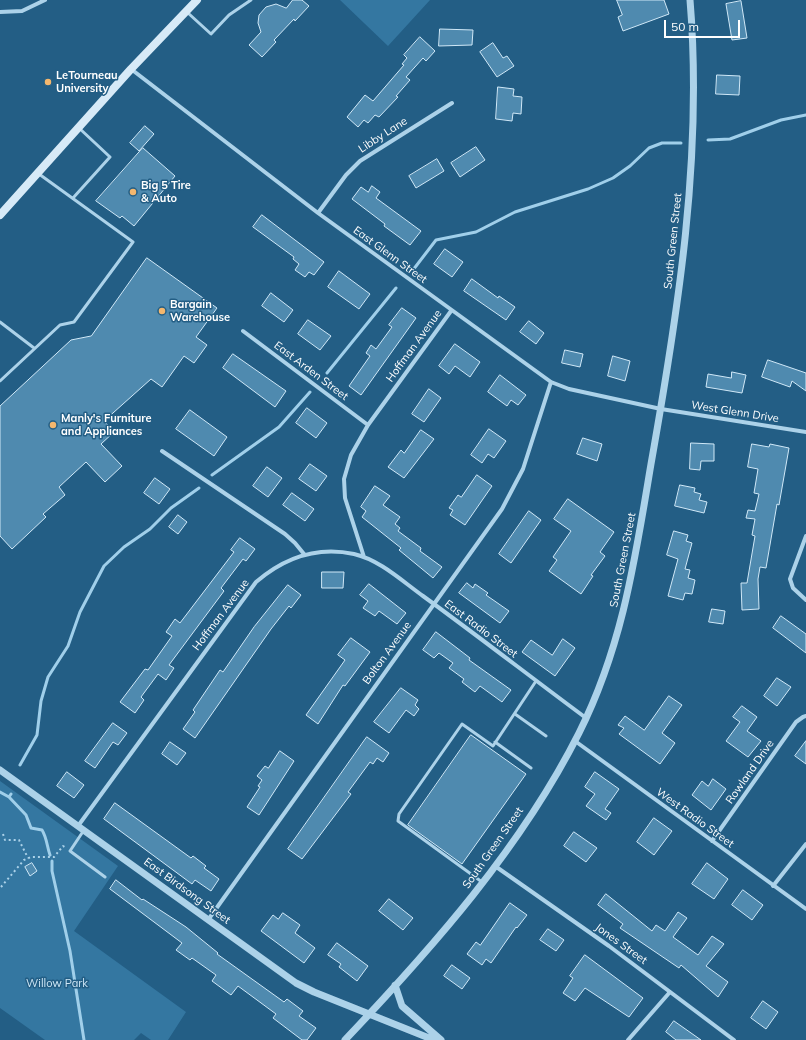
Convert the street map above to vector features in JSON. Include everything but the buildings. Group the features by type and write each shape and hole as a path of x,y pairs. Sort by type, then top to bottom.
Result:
{"main road":[{"path":"0,215 131,69 197,0"}],"street":[{"path":"0,12 27,10 45,0"},
{"name":"South Green Street","path":"345,1040 452,921 495,866 546,790 575,741 607,666 627,600 661,409 681,271 690,192 694,97 690,0"},
{"name":"East Glenn Street","path":"131,69 318,213 552,382 569,389 661,409"},
{"name":"Libby Lane","path":"318,213 346,175 360,161 452,103"},
{"name":"Hoffman Avenue","path":"81,828 256,582 283,563 304,554 338,552 364,557 346,505 344,486 351,455 368,425 451,310"},
{"name":"East Arden Street","path":"243,331 368,425"},
{"name":"Bolton Avenue","path":"208,920 498,514 513,490 526,462 552,382"},
{"name":"West Glenn Drive","path":"661,409 806,432"},
{"path":"162,451 285,534 304,554"},
{"path":"806,536 790,579 793,588 806,600"},
{"name":"East Radio Street","path":"364,557 382,567 434,604 586,718"},
{"name":"Rowland Drive","path":"712,841 796,722 803,716 806,716"},
{"name":"West Radio Street","path":"575,741 806,909"},
{"name":"East Birdsong Street","path":"0,770 296,983 314,992 434,1040"},
{"path":"773,886 806,844"},
{"name":"Jones Street","path":"495,866 609,946 734,1040"},
{"path":"395,985 402,1006 441,1040"},
{"path":"628,1040 670,992"}],"lane":[{"path":"186,11 211,34 229,15 251,0"},
{"path":"73,198 110,157 78,127"},
{"path":"0,381 60,325 74,322 133,242 37,172"},
{"path":"0,322 34,348"},
{"path":"482,882 398,821 399,814 462,724 493,746 536,681"},
{"path":"515,714 546,736"},
{"path":"495,742 532,768"},
{"path":"81,828 70,851 105,877"}],"path":[{"path":"4,834 5,840 19,840 28,858"},
{"path":"2,887 20,864 28,858 54,857 63,846"}],"green space":[{"path":"340,0 430,0 388,46"},
{"name":"Willow Park","path":"0,781 118,866 74,931 186,1012 168,1040 151,1040 141,1033 134,1040 45,1040 0,1008"}],"waterway":[{"path":"708,140 730,139 781,120 806,115"},
{"path":"413,270 436,240 476,232 515,212 588,189 613,178 630,166 649,148 662,143 681,143"},
{"path":"327,373 396,288"},
{"path":"212,475 279,427 310,392"},
{"path":"20,765 37,735 41,701 48,677 68,646 80,612 104,566 124,547 150,529 171,508 199,488"},
{"path":"0,792 9,797"},
{"path":"11,794 9,797 26,815 31,828 42,830 50,855"},
{"path":"52,861 52,871 70,951 84,1040"}],"place":[{"name":"LeTourneau University","path":"48,82"},
{"name":"Big 5 Tire & Auto","path":"133,192"},
{"name":"Bargain Warehouse","path":"162,311"},
{"name":"Manly's Furniture and Appliances","path":"53,425"}]}
